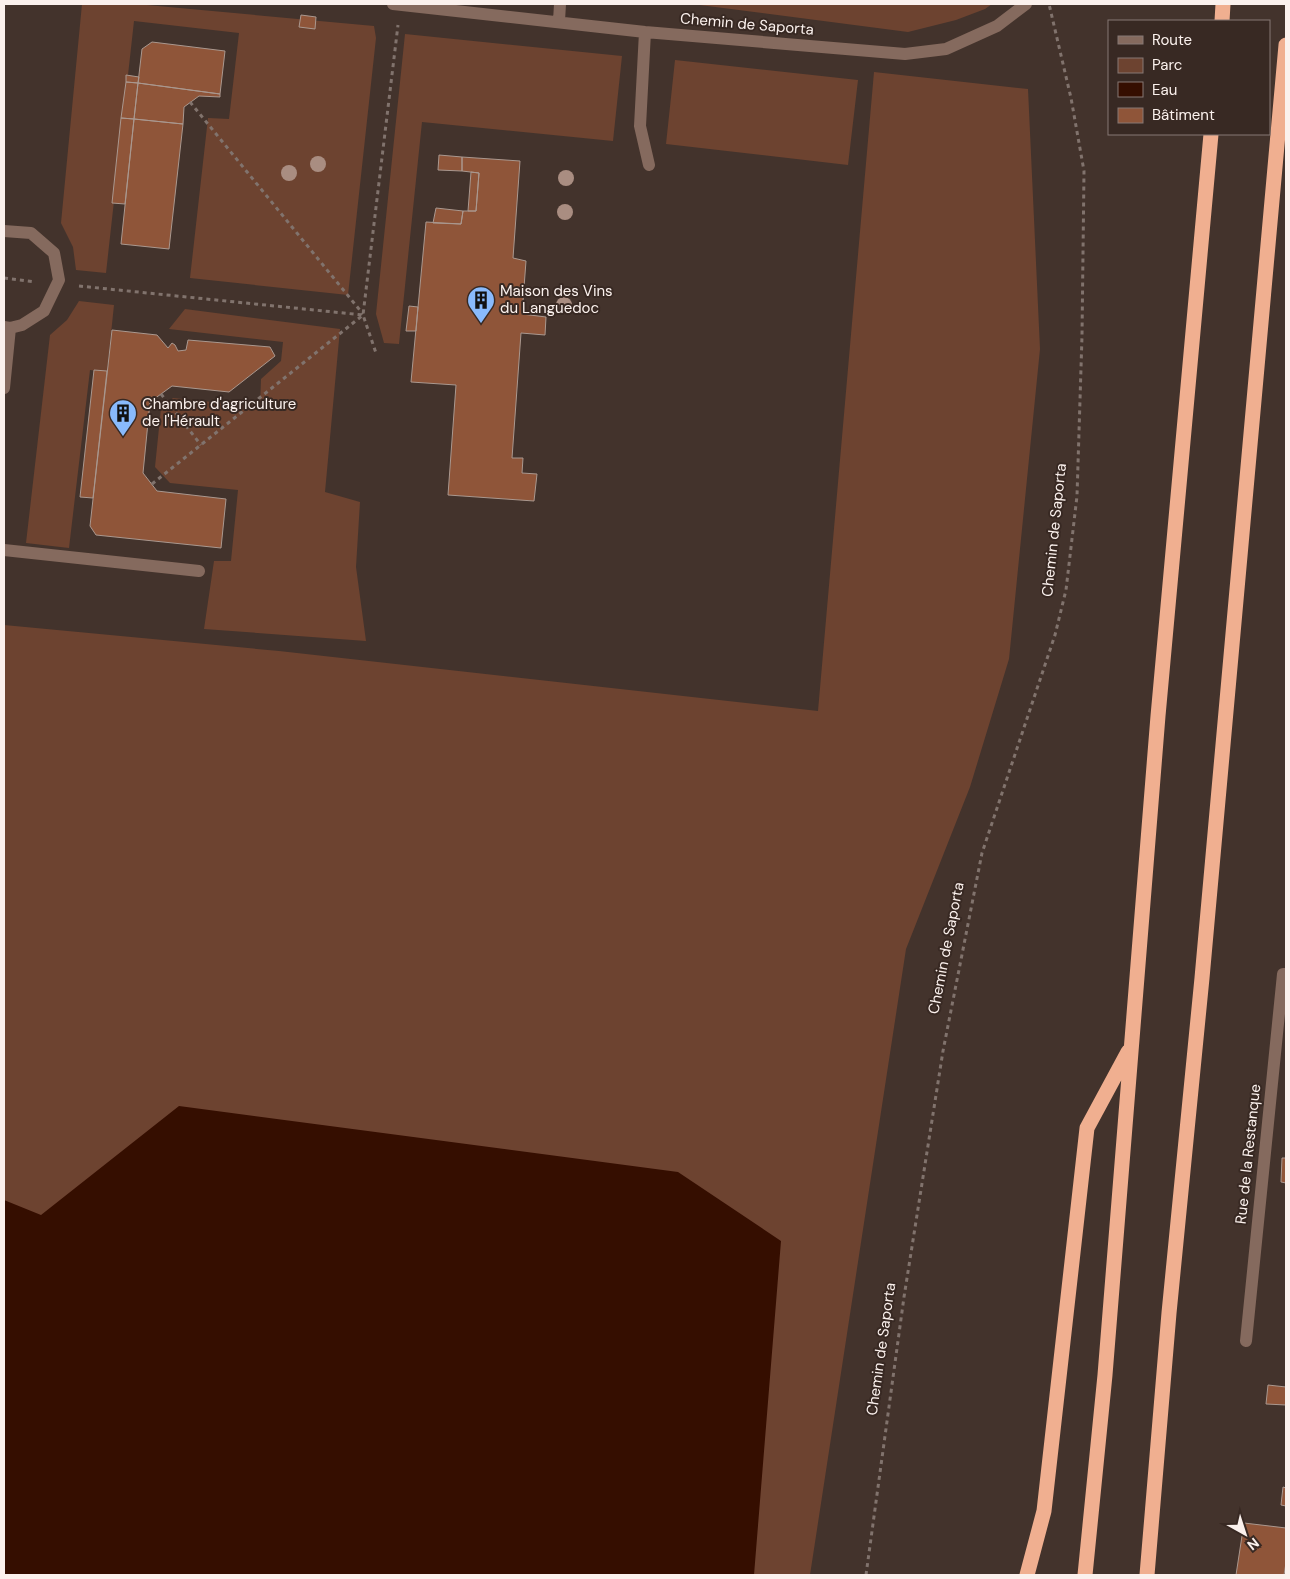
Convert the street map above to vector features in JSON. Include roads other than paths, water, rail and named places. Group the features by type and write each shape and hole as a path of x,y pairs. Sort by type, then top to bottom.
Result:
{"highway":[{"path":"1222,20 1223,4"},
{"path":"1147,1575 1168,1313 1206,940 1286,45"},
{"path":"1086,1575 1105,1374 1158,726 1211,135"},
{"path":"1026,1575 1044,1511 1087,1128 1131,1046"}],"street":[{"name":"Chemin de Saporta","path":"397,4 645,32 905,54 946,49 997,26 1026,4"},
{"path":"559,21 560,4"},
{"path":"645,32 640,126 648,166"},
{"path":"4,231 32,233 54,253 59,280 44,311 22,325 7,327 4,388"},
{"path":"4,550 199,571"},
{"name":"Rue de la Restanque","path":"1246,1342 1283,974 1286,974"}],"water":[{"path":"179,1106 678,1172 781,1241 754,1575 4,1575 4,1200 41,1215"}],"place":[{"name":"Maison des Vins du Languedoc","path":"481,324"},
{"name":"Chambre d'agriculture de l'Hérault","path":"123,437"}]}
